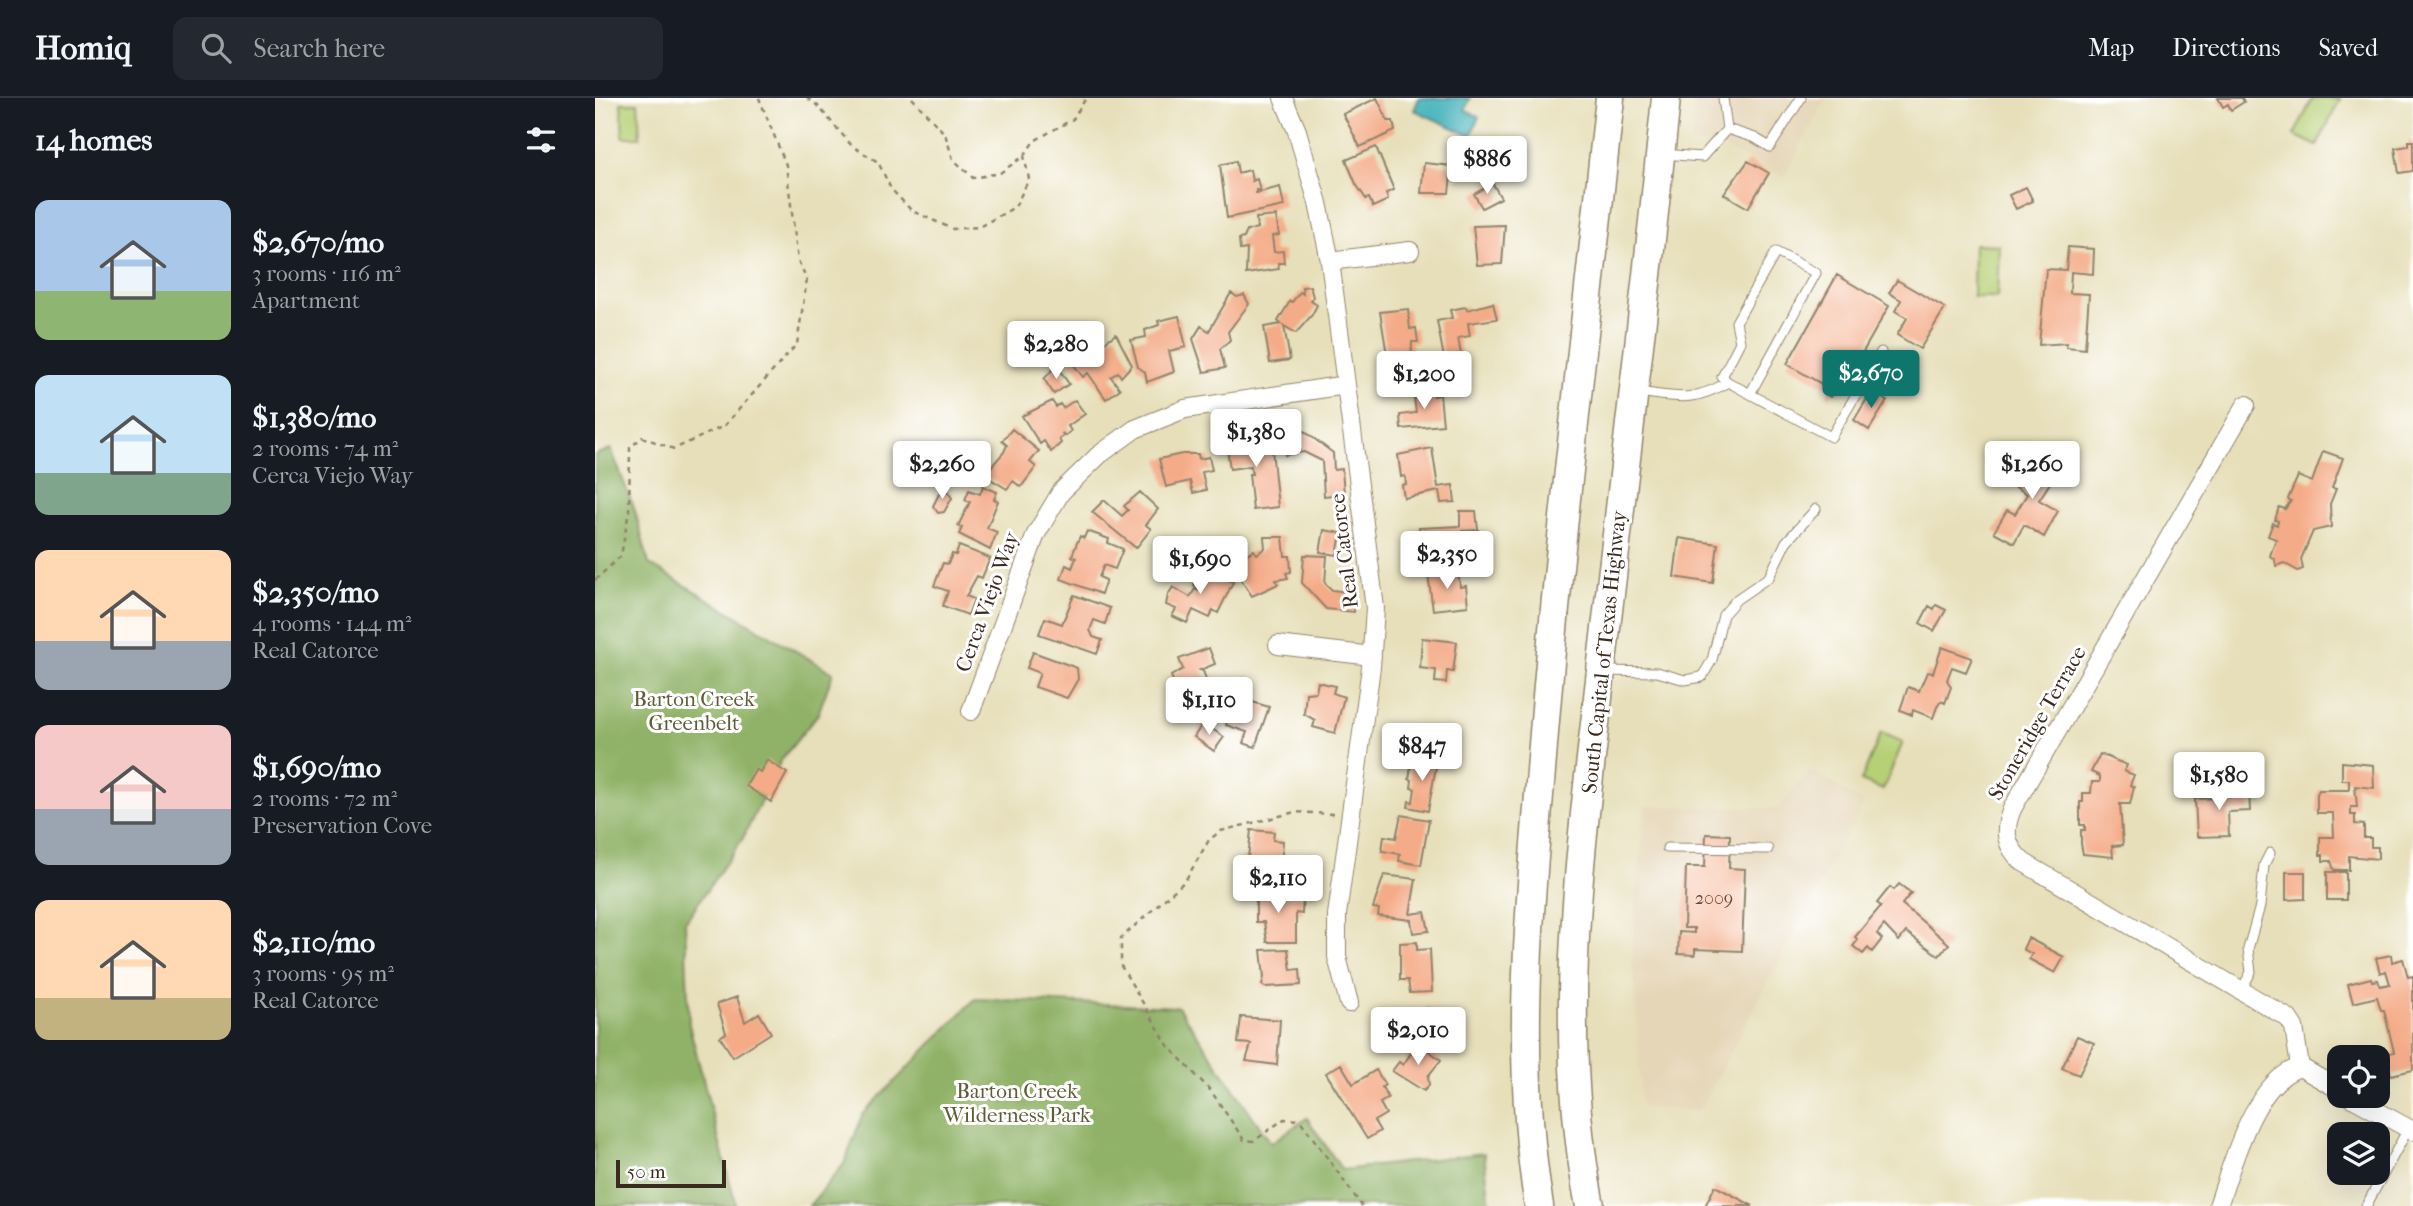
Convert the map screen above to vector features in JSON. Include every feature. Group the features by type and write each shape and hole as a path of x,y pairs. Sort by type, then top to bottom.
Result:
{"highway":[{"path":"1539,1206 1525,1082 1524,982 1550,650 1610,98"},
{"name":"South Capital of Texas Highway","path":"1590,1206 1577,1115 1573,974 1576,897 1666,98"}],"street":[{"name":"Real Catorce","path":"1283,98 1297,131 1331,261 1375,608 1372,656 1337,915 1337,957 1349,1003"},
{"path":"1331,261 1410,251"},
{"name":"Cerca Viejo Way","path":"971,711 1035,534 1061,492 1099,455 1135,429 1185,409 1346,385"},
{"name":"Stoneridge Terrace","path":"2246,405 2018,799 2006,825 2009,847 2023,862 2288,1018 2294,1027 2299,1067"},
{"path":"1278,645 1372,656"},
{"path":"2218,1206 2258,1106 2277,1077 2299,1067 2327,1083"},
{"path":"2371,1108 2411,1130"}],"lane":[{"path":"1661,154 1702,157 1727,129 1724,98"},
{"path":"1727,129 1755,138 1770,147 1801,98"},
{"path":"1750,394 1815,273 1776,251 1736,322 1740,342 1722,377 1728,382 1750,394 1831,437 1881,352"},
{"path":"1633,392 1685,398 1705,396 1728,382"},
{"path":"1601,671 1657,673 1685,680 1702,677 1712,660 1723,615 1737,599 1769,577 1786,542 1816,509"},
{"path":"1667,848 1768,849"},
{"path":"2242,989 2251,972 2248,949 2260,906 2264,865 2270,853"},
{"path":"2366,1206 2411,1130"}],"path":[{"path":"595,580 621,556 629,511 630,447 642,437 674,449 724,426 797,344 807,279 798,261 786,165 759,98"},
{"path":"807,98 852,146 878,162 891,189 912,211 953,229 979,227 1015,206 1029,179 1024,156"},
{"path":"912,98 945,134 953,159 973,178 1000,173 1024,156 1034,141 1073,119 1086,98"},
{"path":"1351,815 1294,812 1221,831 1209,839 1185,881 1121,938 1121,966 1169,1047 1211,1091 1244,1140 1254,1141 1284,1119 1300,1120 1361,1206"}],"shaded area":[{"path":"1695,98 1826,98 1784,177 1725,148 1691,143"},
{"path":"1810,770 1864,803 1699,1111 1641,1107 1632,942 1645,806 1778,808"}],"green space":[{"path":"2313,98 2340,99 2317,146 2294,135"},
{"path":"621,103 638,103 640,137 623,137"},
{"path":"1974,244 1999,245 1997,297 1973,297"},
{"name":"Barton Creek Greenbelt","path":"611,449 635,511 649,564 833,673 818,714 781,760 743,838 685,922 689,1025 736,1206 595,1206 595,455"},
{"path":"1881,733 1903,742 1883,790 1861,781"},
{"name":"Barton Creek Wilderness Park","path":"975,999 1178,1007 1271,1143 1307,1118 1342,1170 1484,1153 1490,1206 809,1206 844,1164 863,1114"}],"water":[{"path":"1419,98 1470,98 1465,110 1479,117 1471,136 1414,110"}],"building":[{"path":"1377,98 1388,121 1393,121 1395,131 1360,147 1343,114"},
{"path":"2218,98 2242,98 2244,102 2231,110 2228,104 2223,107"},
{"path":"2409,141 2413,141 2413,171 2399,173 2395,148 2409,146"},
{"path":"1376,147 1394,190 1386,193 1388,200 1373,207 1369,198 1366,199 1356,184 1346,160"},
{"path":"1236,161 1238,173 1250,170 1252,181 1257,179 1260,190 1256,190 1256,193 1280,187 1284,206 1227,218 1220,165"},
{"path":"1748,161 1769,173 1748,208 1724,194"},
{"path":"1424,163 1452,166 1449,193 1421,193"},
{"path":"1493,184 1501,198 1482,208 1474,194"},
{"path":"2026,187 2033,201 2016,209 2009,195"},
{"path":"1276,216 1279,235 1272,236 1274,252 1283,251 1284,263 1278,263 1279,269 1246,274 1247,249 1240,250 1239,239 1244,238 1247,231 1257,228 1256,218"},
{"path":"1505,225 1502,264 1477,265 1473,226"},
{"path":"2068,247 2094,249 2093,274 2071,272 2070,293 2089,294 2085,349 2066,347 2067,343 2039,345 2046,269 2066,270"},
{"path":"1837,275 1889,306 1839,394 1834,391 1830,397 1827,395 1830,389 1787,364"},
{"path":"1897,280 1945,308 1920,349 1897,335 1907,318 1895,311 1901,300 1889,293"},
{"path":"1310,286 1313,297 1311,301 1317,305 1312,315 1296,333 1284,326 1290,360 1270,363 1264,327 1281,324 1278,321 1290,301 1300,292 1303,294 1302,287"},
{"path":"1231,293 1237,297 1244,295 1249,304 1228,332 1230,340 1220,349 1225,368 1204,372 1193,339 1201,326 1209,331"},
{"path":"1493,303 1497,319 1468,323 1470,336 1458,338 1462,360 1445,363 1437,321 1452,318 1450,310 1466,307 1467,310"},
{"path":"1408,309 1410,329 1416,328 1418,342 1412,342 1411,370 1390,373 1380,312"},
{"path":"1179,316 1186,347 1169,351 1174,372 1147,382 1145,372 1138,367 1131,340 1146,337 1145,330 1159,325 1158,321"},
{"path":"1116,334 1132,365 1121,377 1118,372 1111,377 1120,389 1106,399 1088,373 1083,377 1070,360 1082,352 1084,355 1092,351"},
{"path":"1054,368 1058,368 1069,384 1054,394 1044,379"},
{"path":"1433,385 1434,396 1440,395 1443,425 1401,429 1400,415 1416,413 1414,398 1421,398 1419,386"},
{"path":"1872,391 1887,401 1869,430 1854,420"},
{"path":"1075,400 1085,414 1068,426 1071,431 1065,436 1062,433 1063,436 1059,439 1061,443 1051,452 1044,441 1040,444 1022,416 1052,401 1056,407 1060,404 1063,408"},
{"path":"1012,429 1039,451 1030,462 1036,467 1021,487 1013,481 1007,489 984,475 1004,452 1007,445 1002,441"},
{"path":"1304,431 1333,453 1334,470 1342,469 1344,494 1324,496 1322,461 1304,452 1285,455 1284,433"},
{"path":"1248,434 1249,442 1271,440 1278,507 1253,510 1249,474 1252,474 1251,466 1230,469 1227,448 1235,447 1234,436"},
{"path":"1432,448 1438,487 1453,485 1455,502 1441,503 1439,491 1404,498 1402,485 1406,484 1405,476 1401,477 1398,455"},
{"path":"2044,451 2063,463 2039,500 2058,511 2044,537 2024,525 2014,543 1994,532 2007,510 2015,514 2027,494 2012,485 2022,468 2031,473"},
{"path":"2323,451 2343,458 2332,488 2336,489 2330,504 2331,527 2313,531 2301,559 2303,569 2298,571 2284,563 2276,566 2275,560 2270,556 2276,539 2268,536 2273,523 2277,525 2278,521 2275,520 2279,507 2285,509 2291,501 2288,499 2298,476 2312,482"},
{"path":"1198,454 1199,459 1209,457 1212,470 1202,472 1206,490 1193,493 1190,481 1166,487 1159,459"},
{"path":"983,486 997,492 994,499 998,501 987,528 997,532 990,550 959,534 962,528 958,526 970,502 965,500 969,490 980,494"},
{"path":"946,489 952,498 944,512 938,513 933,506 941,490"},
{"path":"1140,492 1158,509 1146,525 1151,529 1136,548 1092,512 1104,500 1122,516 1128,510 1124,506"},
{"path":"1460,511 1476,511 1478,530 1462,531 1464,560 1423,563 1422,549 1427,548 1426,538 1419,539 1419,528 1460,526"},
{"path":"1324,530 1341,533 1337,555 1320,552"},
{"path":"1087,531 1109,539 1108,543 1123,549 1115,569 1104,565 1099,577 1106,580 1101,594 1061,579 1066,565 1072,568 1076,558 1072,556 1077,543 1080,536 1084,538"},
{"path":"1264,537 1283,537 1285,556 1290,556 1291,572 1286,573 1288,578 1276,580 1278,584 1252,596 1230,563 1254,550 1257,554 1265,548"},
{"path":"1679,538 1718,544 1713,583 1674,577"},
{"path":"959,546 990,558 982,578 977,576 966,596 974,599 968,615 943,606 948,591 934,586 943,563 948,564 952,554 956,555"},
{"path":"1304,555 1327,556 1325,583 1332,590 1356,593 1354,612 1326,609 1302,583"},
{"path":"1199,566 1233,582 1218,613 1213,610 1210,618 1193,610 1187,623 1172,616 1176,609 1166,605 1168,595 1173,587 1190,597 1195,589 1199,591 1194,586"},
{"path":"1458,570 1460,587 1466,586 1468,606 1433,610 1428,574"},
{"path":"1074,595 1110,608 1105,624 1094,620 1090,630 1093,637 1102,640 1097,654 1039,634 1045,618 1062,624"},
{"path":"1936,605 1946,610 1934,631 1920,623 1929,606 1934,609"},
{"path":"1422,638 1457,642 1453,672 1447,671 1446,683 1435,682 1436,670 1420,668"},
{"path":"1942,647 1972,658 1966,672 1952,667 1947,680 1951,687 1945,703 1941,701 1933,718 1913,710 1912,715 1900,710 1908,687 1919,691 1927,672 1933,673"},
{"path":"1209,648 1215,664 1200,670 1203,671 1211,693 1206,695 1206,701 1176,708 1174,701 1179,695 1171,676 1183,669 1179,659"},
{"path":"1033,652 1077,668 1078,679 1067,698 1035,687 1040,673 1027,668"},
{"path":"1318,682 1335,686 1333,693 1344,697 1335,733 1313,727 1315,720 1304,714 1306,693 1316,692"},
{"path":"1236,697 1269,707 1255,747 1243,743 1247,732 1226,725"},
{"path":"1203,723 1224,737 1214,751 1194,737"},
{"path":"2100,754 2127,765 2124,771 2134,775 2130,785 2134,787 2130,804 2120,804 2123,845 2112,846 2113,857 2083,854 2081,844 2081,830 2085,830 2085,825 2080,825 2080,802 2083,802 2083,793 2091,793 2092,782 2100,782 2100,776 2091,772"},
{"path":"1422,759 1437,761 1428,811 1408,807 1409,801 1413,802 1415,789 1411,788 1412,780 1409,779 1412,761 1421,763"},
{"path":"767,760 787,773 771,802 746,786 756,769 760,772"},
{"path":"2342,762 2373,765 2374,788 2355,786 2357,807 2351,807 2351,815 2355,815 2355,824 2364,825 2364,838 2371,838 2371,847 2378,847 2378,859 2349,856 2349,870 2334,870 2331,861 2323,861 2323,855 2320,855 2320,837 2334,837 2333,813 2317,813 2317,794 2319,790 2349,790 2349,780 2342,780"},
{"path":"2249,790 2250,811 2228,812 2229,836 2197,837 2195,799 2218,798 2218,791"},
{"path":"1401,815 1429,820 1421,865 1399,861 1400,854 1382,851 1384,836 1396,838"},
{"path":"1251,830 1274,832 1273,840 1283,841 1280,879 1251,877 1252,868 1241,867 1242,857 1248,858"},
{"path":"1706,834 1730,835 1729,868 1745,869 1742,951 1695,949 1695,955 1678,954 1679,932 1694,933 1694,928 1684,928 1686,867 1705,867"},
{"path":"2286,872 2305,872 2305,899 2286,900"},
{"path":"2327,872 2346,872 2346,900 2327,900"},
{"path":"1384,875 1416,879 1410,914 1425,912 1429,931 1413,933 1411,920 1378,916 1379,909 1373,908"},
{"path":"1899,884 1911,893 1902,904 1949,944 1939,956 1906,932 1899,941 1884,925 1877,934 1882,939 1872,952 1868,948 1863,954 1853,946 1858,940 1855,937 1881,906 1877,903 1890,887 1894,890"},
{"path":"1260,887 1278,887 1278,896 1303,897 1302,914 1296,913 1296,942 1267,942 1264,922 1256,922 1256,894 1260,894"},
{"path":"2028,938 2064,957 2055,973 2029,959 2032,954 2023,949"},
{"path":"1417,942 1417,950 1430,949 1432,992 1410,993 1408,980 1400,980 1400,943"},
{"path":"1288,949 1291,970 1300,969 1301,985 1265,987 1262,985 1264,977 1261,950"},
{"path":"2391,955 2392,962 2403,959 2408,977 2413,976 2413,1070 2391,1075 2390,1053 2394,1052 2384,1010 2381,1010 2377,997 2353,1003 2348,984 2371,978 2372,981 2378,980 2380,986 2390,984 2386,971 2380,973 2376,958"},
{"path":"737,997 745,1022 759,1013 771,1033 733,1057 720,1037 726,1033 717,1004"},
{"path":"1427,1008 1443,1013 1436,1037 1420,1032"},
{"path":"1241,1017 1280,1020 1277,1065 1246,1061 1251,1044 1238,1043"},
{"path":"2077,1036 2094,1043 2079,1075 2062,1068"},
{"path":"1418,1043 1441,1060 1428,1076 1429,1085 1424,1091 1392,1071 1399,1062 1403,1065"},
{"path":"1341,1064 1353,1084 1376,1070 1385,1085 1382,1087 1388,1098 1380,1103 1386,1114 1374,1121 1380,1131 1367,1139 1326,1073"},
{"path":"1715,1186 1753,1206 1705,1206"}]}
